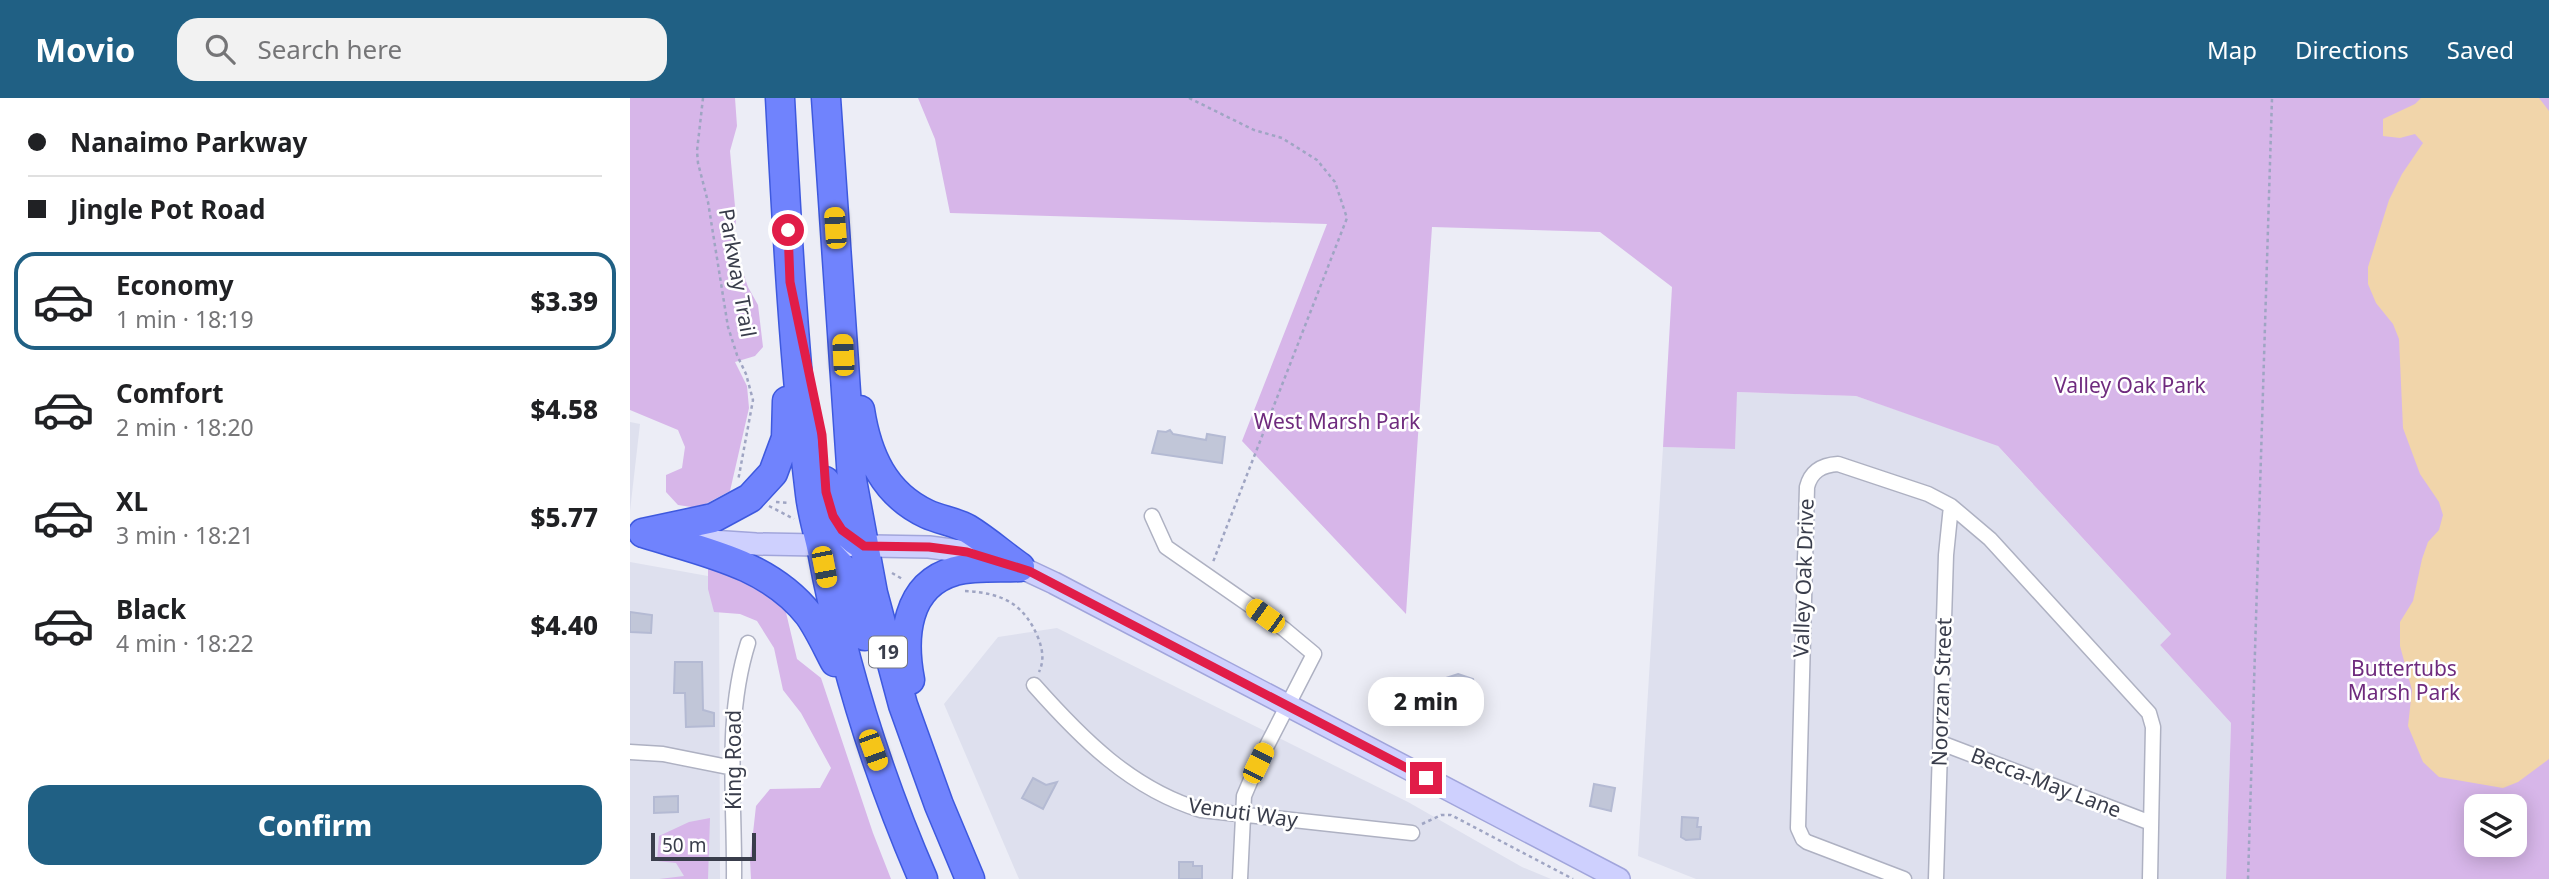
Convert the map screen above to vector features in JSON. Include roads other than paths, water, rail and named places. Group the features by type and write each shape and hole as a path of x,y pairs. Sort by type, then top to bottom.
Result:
{"highway":[{"name":"19","path":"780,98 790,282 810,494 832,610 854,690 885,785 923,879"},
{"name":"19","path":"826,98 852,480 864,546 888,653 920,755 970,879"},
{"path":"839,281 863,427 871,456 883,479 905,501 928,515 966,527 1020,568"},
{"path":"637,532 713,518 750,498 773,473 786,438 790,282"},
{"path":"790,282 822,435 827,499 842,530 864,546"},
{"path":"637,532 745,566 771,580 798,602 810,617 854,690"},
{"path":"820,545 842,568 892,716 920,755"},
{"path":"920,755 918,712 905,646 906,631 915,602 922,591 933,582 958,570 1020,568"}],"main road":[{"path":"637,532 713,542 929,547 967,552 1020,568 1054,583 1619,879"}],"street":[{"name":"Valley Oak Drive","path":"1904,879 1807,842 1798,828 1807,487 1812,475 1827,465 1838,464 1928,494 1951,506 1990,539 2149,713 2153,727 2150,879"},
{"name":"Noorzan Street","path":"1936,879 1946,555 1951,506"},
{"path":"1152,516 1166,547 1284,629 1314,654 1244,796 1240,879"},
{"name":"King Road","path":"734,879 734,699 748,643"},
{"name":"Venuti Way","path":"1034,685 1079,735 1149,789 1177,803 1201,810 1412,834"},
{"name":"Becca-May Lane","path":"1941,743 2151,823"},
{"path":"630,752 675,756 733,768"}],"park label":[{"name":"Valley Oak Park","path":"2130,386"},
{"name":"West Marsh Park","path":"1337,422"},
{"name":"Buttertubs Marsh Park","path":"2404,681"}]}
